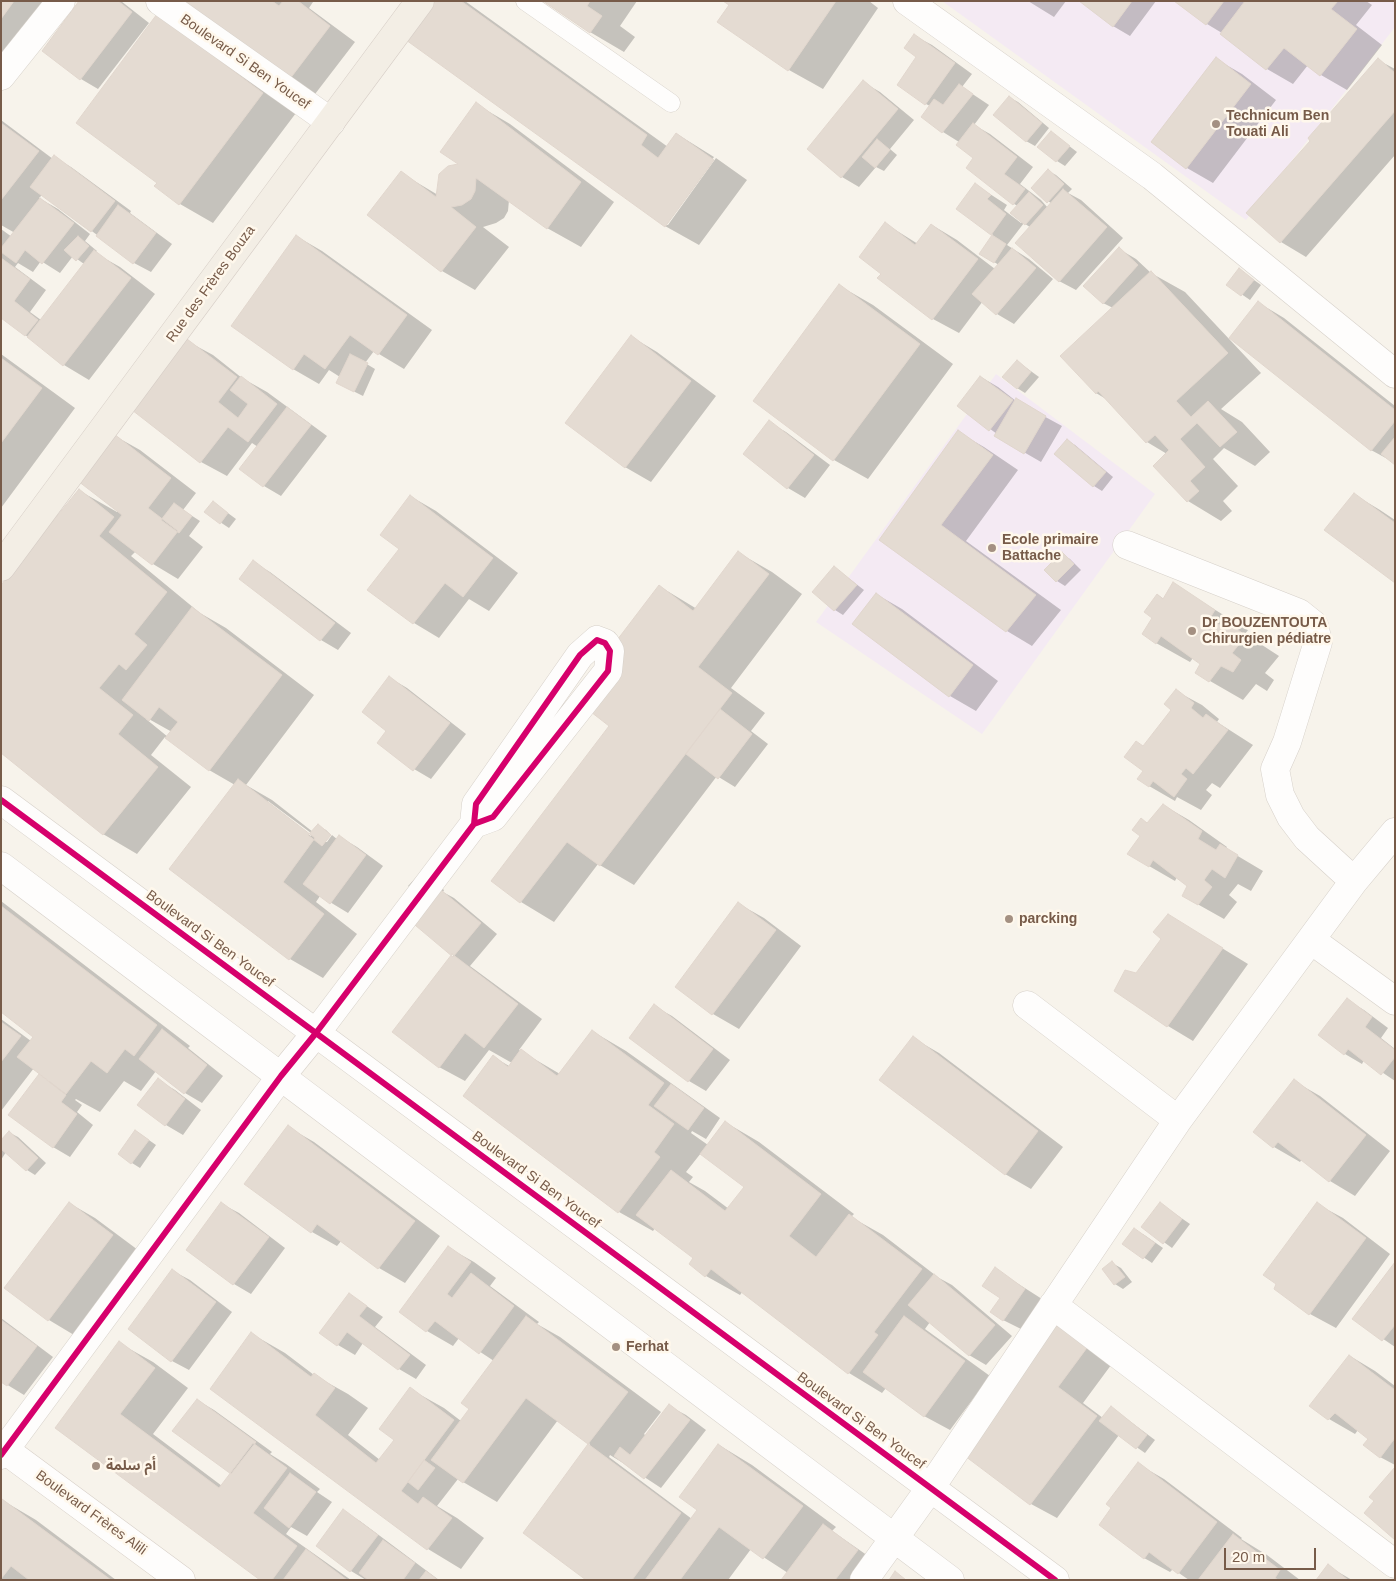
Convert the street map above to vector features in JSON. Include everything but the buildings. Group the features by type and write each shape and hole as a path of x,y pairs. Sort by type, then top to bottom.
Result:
{"main road":[{"name":"Rue des Frères Bouza","path":"1,567 420,1"}],"street":[{"path":"1,76 61,1"},
{"name":"Boulevard Si Ben Youcef","path":"160,1 331,122"},
{"path":"907,1 1152,176 1395,374"},
{"path":"1127,545 1299,613 1314,625 1318,642 1287,742 1276,769 1280,795 1291,817 1307,838 1354,880"},
{"path":"3,1451 281,1076 316,1033 474,824 476,804 580,655 597,640 606,643 610,651 608,671 493,817 474,824"},
{"name":"Boulevard Si Ben Youcef","path":"1,800 1055,1580"},
{"path":"864,1580 931,1488 1178,1120 1354,880 1395,832"},
{"path":"1,866 950,1580"},
{"path":"1311,940 1395,1001"},
{"path":"1027,1005 1178,1120"},
{"path":"1053,1305 1395,1564"},
{"name":"Boulevard Frères Alili","path":"3,1451 181,1580"}],"lane":[{"path":"525,1 671,103"}],"shaded area":[{"name":"Technicum Ben Touati Ali","path":"942,1 1395,1 1395,27 1246,220"},
{"name":"Ecole primaire Battache","path":"996,374 1155,494 982,734 816,622"}],"cycle path":[{"path":"1,1455 281,1076 316,1033 474,824 493,817 608,671 610,651 605,643 597,640 580,655 476,804 474,824"},
{"path":"1,800 1055,1580"}],"place":[{"name":"Technicum Ben Touati Ali","path":"1216,124"},
{"name":"Ecole primaire Battache","path":"992,548"},
{"name":"Dr BOUZENTOUTA Chirurgien pédiatre","path":"1192,631"},
{"name":"parcking","path":"1009,919"},
{"name":"Ferhat","path":"616,1347"},
{"name":"أم سلمة","path":"96,1466"}]}
